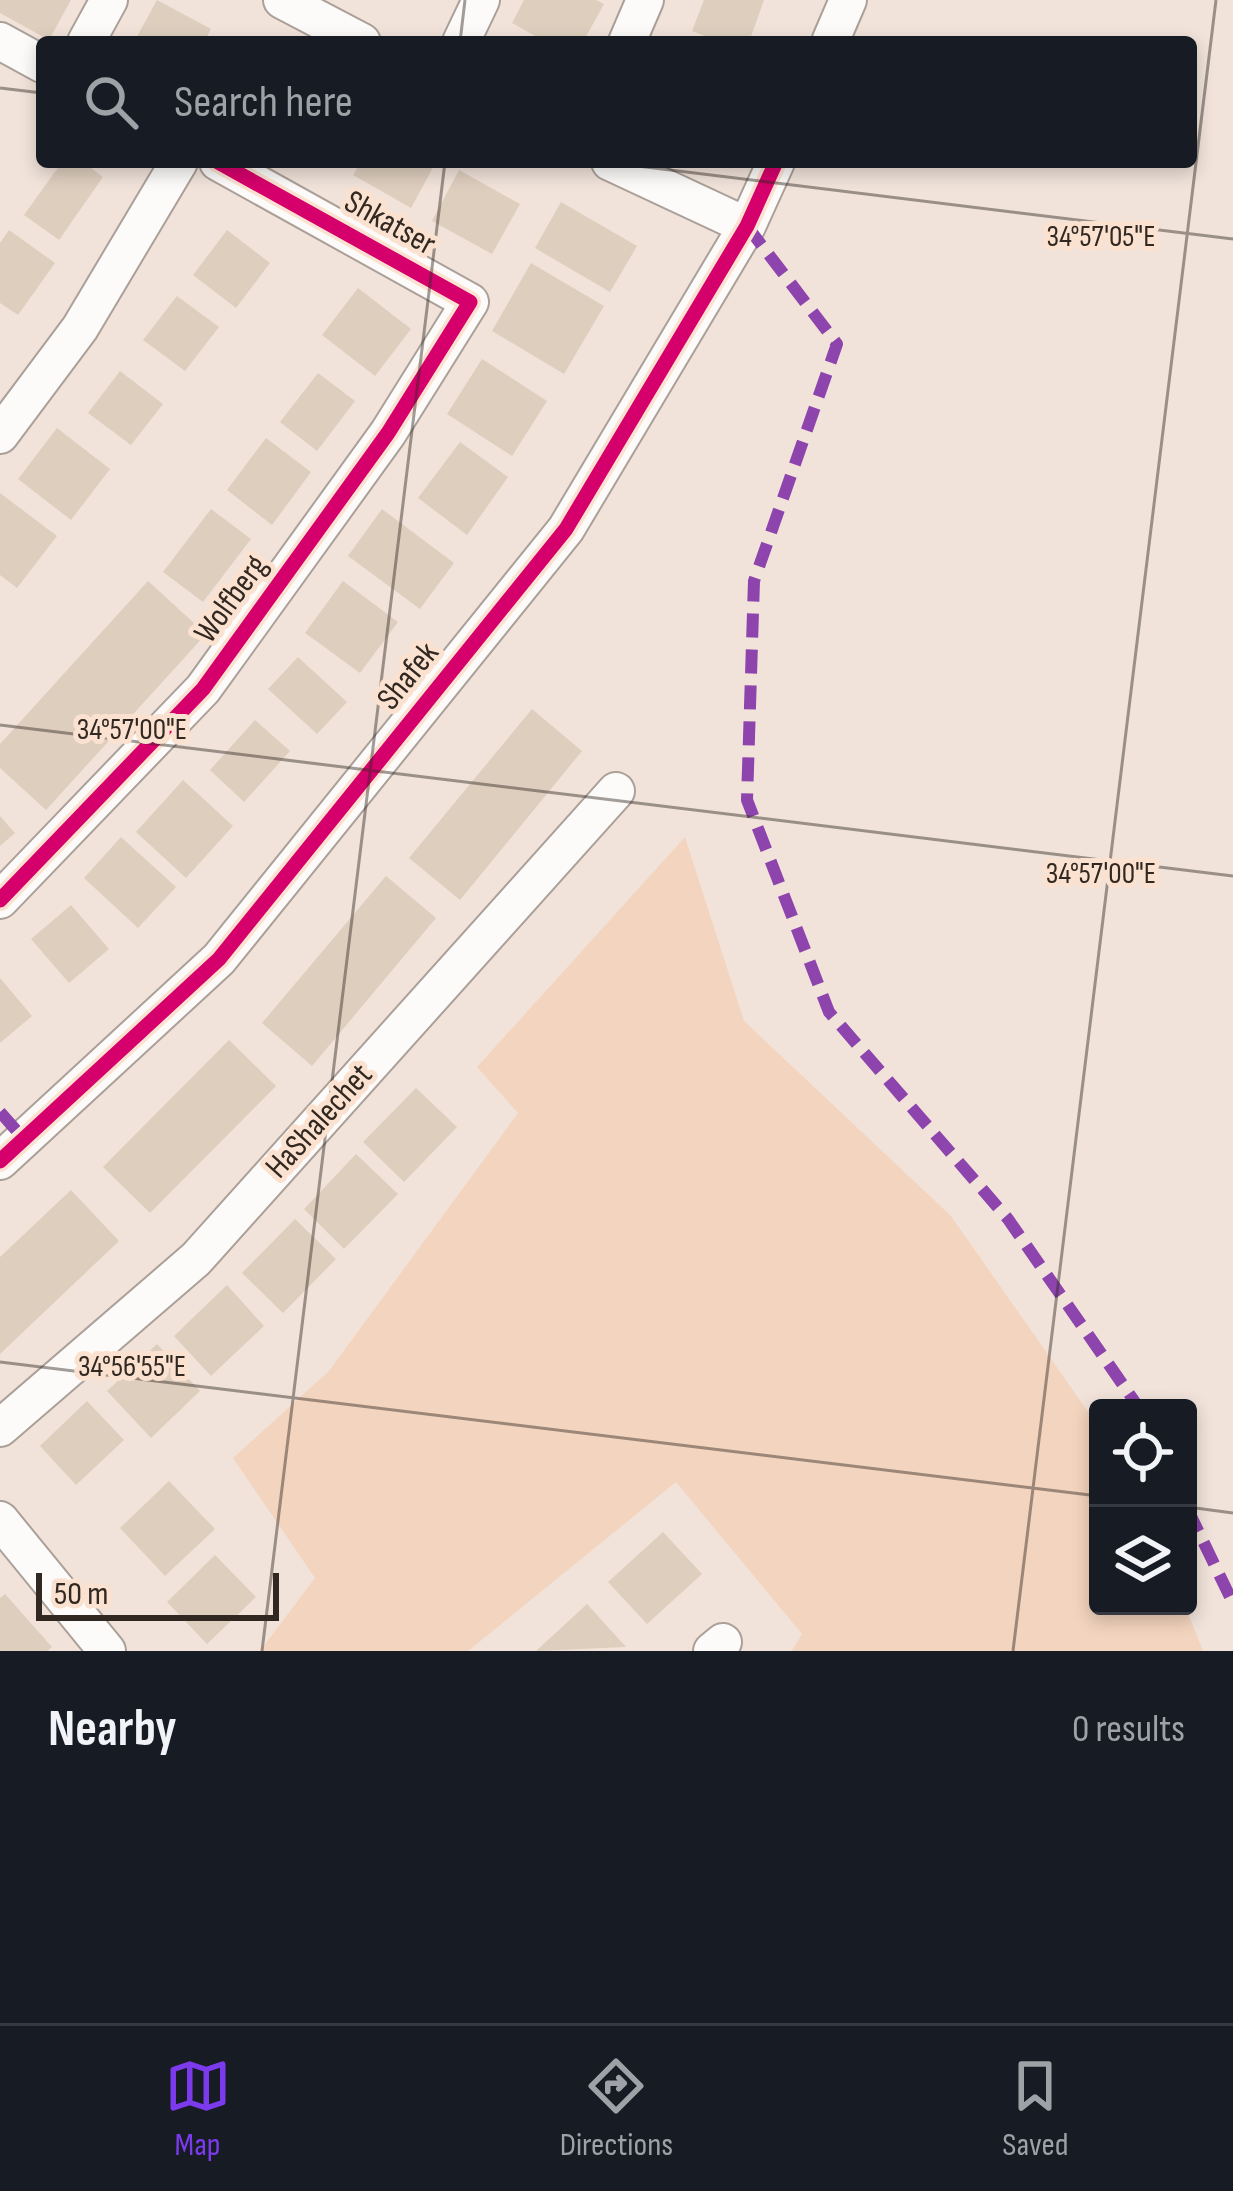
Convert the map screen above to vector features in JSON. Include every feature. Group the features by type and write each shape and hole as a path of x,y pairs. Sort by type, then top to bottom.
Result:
{"street":[{"path":"89,36 109,0"},
{"path":"282,0 351,36"},
{"path":"464,36 481,0"},
{"path":"630,36 645,0"},
{"path":"833,36 848,0"},
{"path":"0,40 36,61"},
{"path":"0,435 80,328 174,168"},
{"name":"Shkatser","path":"229,168 470,302"},
{"path":"623,168 747,226"},
{"name":"Shafek","path":"0,1161 219,959 566,529 747,226 773,168"},
{"name":"Wolfberg","path":"0,900 203,688 388,433 470,302"},
{"name":"HaShalechet","path":"0,1428 196,1258 616,791"},
{"path":"0,1520 107,1651"}],"shaded area":[{"path":"685,837 744,1021 951,1216 1089,1413 1089,1615 1189,1615 1203,1651 792,1651 802,1634 676,1482 468,1651 260,1651 315,1578 233,1458 329,1371 518,1113 477,1067"}],"building":[{"path":"0,0 71,0 51,36 42,36 0,13"},
{"path":"157,0 211,29 207,36 137,36"},
{"path":"524,0 604,4 586,36 535,36 512,23"},
{"path":"704,0 764,0 751,36 705,36 692,31"},
{"path":"58,168 91,168 103,177 59,240 24,215"},
{"path":"357,168 433,168 411,208 353,175"},
{"path":"459,170 520,204 492,254 432,221"},
{"path":"561,202 637,246 610,292 535,248"},
{"path":"9,230 55,263 18,315 0,303 0,243"},
{"path":"227,230 270,263 236,308 193,275"},
{"path":"531,263 604,306 564,374 492,331"},
{"path":"358,288 411,329 375,376 322,335"},
{"path":"177,296 219,327 185,371 143,340"},
{"path":"482,359 547,401 512,456 447,414"},
{"path":"120,371 163,404 131,445 88,413"},
{"path":"318,373 355,401 317,451 280,422"},
{"path":"57,428 110,469 71,520 18,479"},
{"path":"266,438 311,472 272,525 227,490"},
{"path":"460,442 508,477 467,535 418,498"},
{"path":"0,493 57,536 17,588 0,575"},
{"path":"211,509 251,539 203,602 163,572"},
{"path":"382,509 454,563 420,609 348,556"},
{"path":"148,581 206,634 46,810 0,768 0,744"},
{"path":"343,581 398,622 360,673 305,633"},
{"path":"298,657 347,702 317,734 268,689"},
{"path":"532,709 582,751 460,900 409,858"},
{"path":"255,720 290,751 244,802 210,770"},
{"path":"183,780 233,826 186,878 136,832"},
{"path":"0,816 15,833 0,846"},
{"path":"121,837 176,887 138,928 84,878"},
{"path":"386,876 436,918 312,1066 262,1023"},
{"path":"71,905 109,949 69,983 31,939"},
{"path":"0,978 32,1016 0,1043"},
{"path":"229,1040 276,1086 150,1213 103,1167"},
{"path":"416,1088 457,1127 404,1182 363,1142"},
{"path":"356,1154 398,1194 344,1249 304,1209"},
{"path":"71,1190 119,1241 0,1354 0,1257"},
{"path":"295,1219 336,1259 283,1313 242,1273"},
{"path":"227,1285 264,1326 211,1376 174,1336"},
{"path":"157,1344 200,1391 151,1438 107,1391"},
{"path":"87,1401 124,1440 76,1485 40,1446"},
{"path":"169,1481 215,1529 165,1576 120,1528"},
{"path":"663,1532 702,1574 647,1624 608,1582"},
{"path":"215,1555 256,1597 207,1644 167,1602"},
{"path":"5,1594 52,1647 47,1651 0,1651 0,1598"},
{"path":"587,1604 626,1647 536,1651"}],"marked path":[{"path":"747,226 837,344 754,581 747,800 829,1012 1008,1219 1133,1399"},
{"path":"0,1112 24,1139"},
{"path":"1197,1529 1233,1603"}],"cycle path":[{"path":"0,900 203,689 388,433 470,302 229,168"},
{"path":"0,1161 219,959 566,529 747,226 773,168"}]}
